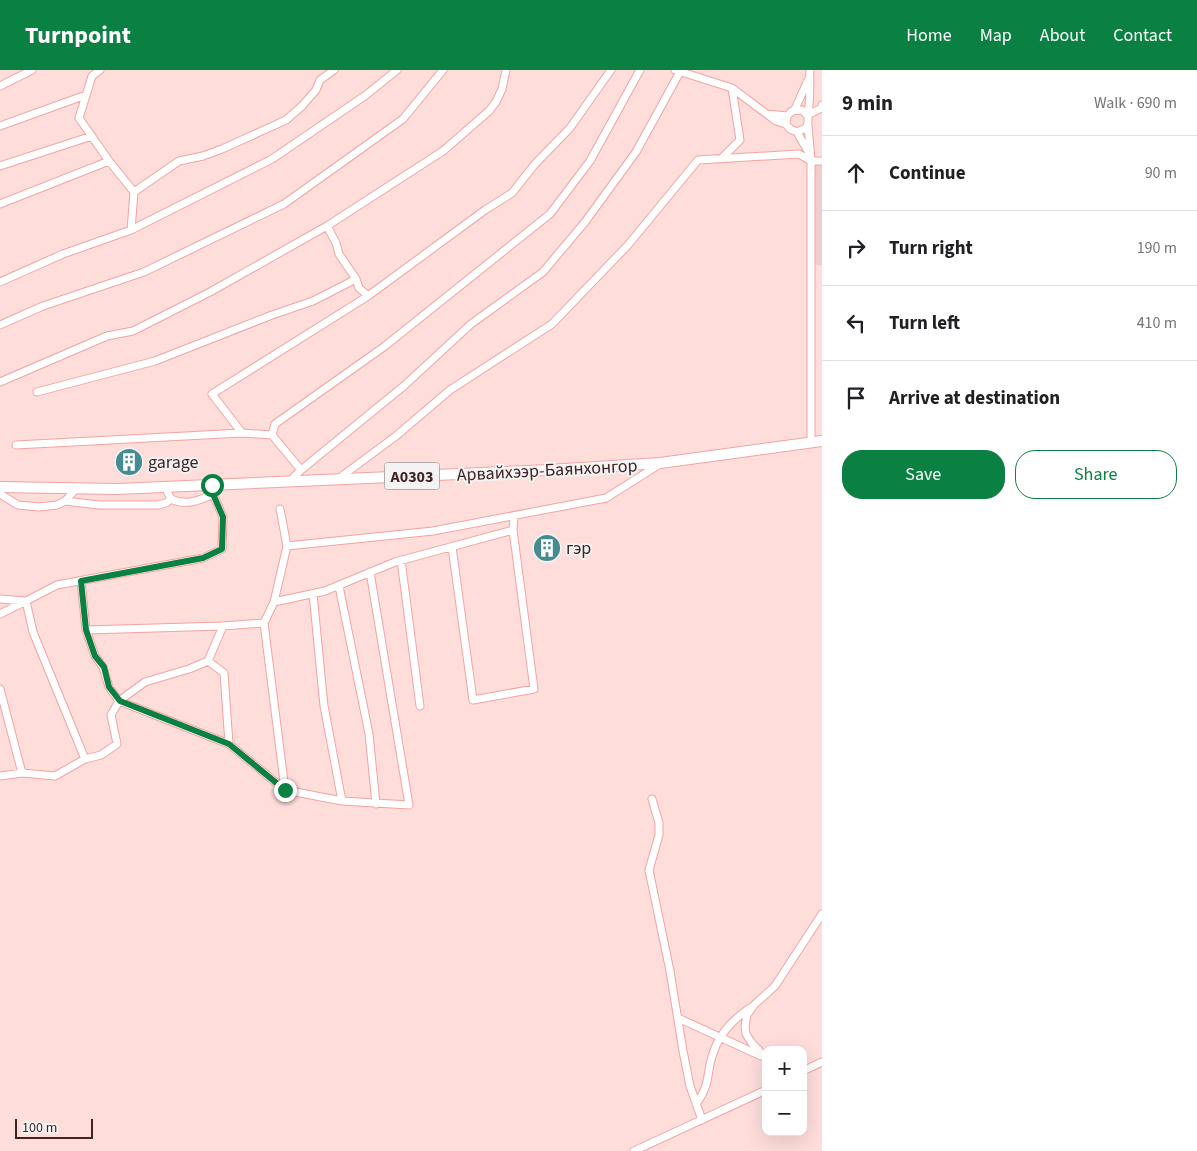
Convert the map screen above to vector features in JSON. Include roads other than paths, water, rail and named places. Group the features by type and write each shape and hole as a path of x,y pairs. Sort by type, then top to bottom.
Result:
{"highway":[{"name":"Арвайхээр-Баянхонгор","path":"0,489 165,487 212,490 289,482 660,464 817,442"}],"street":[{"path":"0,86 32,70"},
{"path":"100,70 92,76 79,118 109,161 134,192 131,230"},
{"path":"134,192 179,161 203,156 222,149 286,120 312,95 320,80 334,70"},
{"path":"0,282 63,254 131,230 272,159 366,95 397,70"},
{"path":"0,325 43,306 144,272 284,204 403,119 442,70"},
{"path":"0,382 107,336 133,331 210,292 327,226 443,151 484,116 496,102 502,89 506,70"},
{"path":"242,433 212,394 368,296 485,210 512,193 535,164 570,128 611,70"},
{"path":"272,435 275,424 385,346 550,214 590,161 640,70"},
{"path":"289,482 301,470 397,392 471,324 543,272 585,222 636,152 679,71 732,88 767,114 787,120"},
{"path":"787,120 795,109 810,74"},
{"path":"810,74 808,125 817,442"},
{"path":"722,158 740,140 732,88"},
{"path":"0,126 86,95"},
{"path":"808,114 822,108 822,105"},
{"path":"795,109 802,110 808,114"},
{"path":"787,120 790,129 797,132 804,130 808,125"},
{"path":"797,132 810,157"},
{"path":"0,166 92,136"},
{"path":"338,480 396,436 450,390 552,324 628,245 698,160 799,154 822,161"},
{"path":"0,204 109,161"},
{"path":"327,226 336,243 339,254 359,288 368,296"},
{"path":"37,392 155,361 313,301 356,280"},
{"path":"16,445 242,433 272,435 301,470"},
{"path":"287,546 433,532 606,498 660,464"},
{"path":"165,487 171,500"},
{"path":"0,489 18,504 38,507 57,505 65,501 77,488"},
{"path":"0,614 57,585 203,558 222,549 223,517 212,490 198,501 178,502 171,500 158,505 99,505 65,501"},
{"path":"280,509 287,546 274,602 264,623 285,790"},
{"path":"452,547 473,700 534,688 513,530 514,516"},
{"path":"274,602 313,594 339,586 401,560 513,530"},
{"path":"401,560 420,706"},
{"path":"81,581 86,630 95,656 104,667 109,687 120,701 229,744 285,790 342,801 409,805 370,572"},
{"path":"339,586 369,734 376,804"},
{"path":"313,594 324,706 342,801"},
{"path":"0,599 26,601"},
{"path":"26,601 33,632 85,759"},
{"path":"86,630 264,623"},
{"path":"0,776 22,774 55,776 85,759 101,755 117,744 110,715 120,701 145,682 189,669 208,661 222,626"},
{"path":"208,661 224,673 229,744"},
{"path":"0,689 22,774"},
{"path":"652,799 659,823 659,835 649,870 670,971 683,1051 696,1104 702,1120"},
{"path":"696,1104 707,1084 713,1053 720,1036 730,1022 776,986 822,914"},
{"path":"754,1005 747,1015 746,1034 762,1054"},
{"path":"678,1018 762,1056"},
{"path":"807,1069 822,1062"},
{"path":"634,1151 764,1091"}],"place":[{"name":"garage","path":"129,462"},
{"name":"гэр","path":"547,548"}]}
